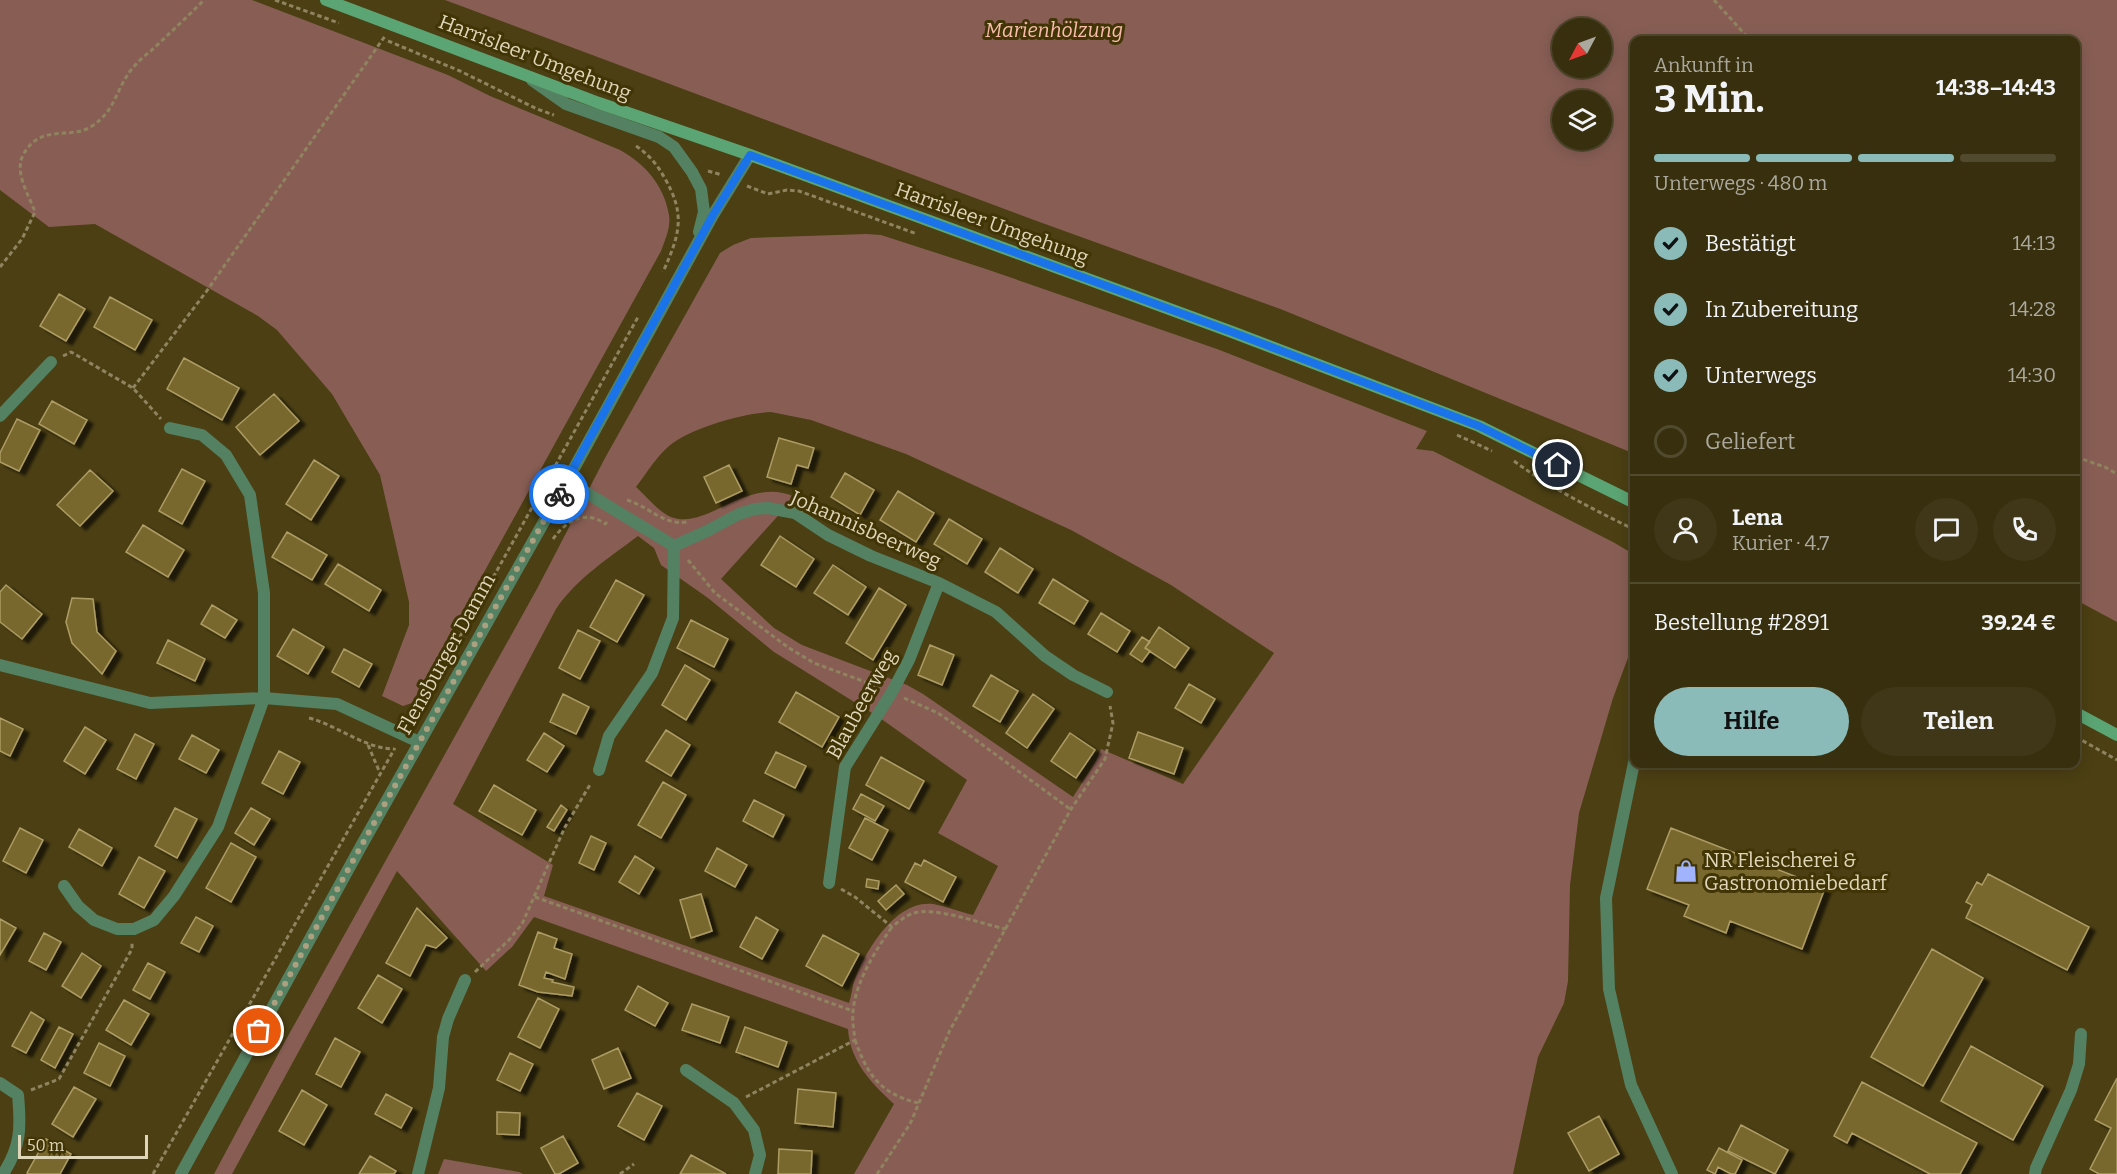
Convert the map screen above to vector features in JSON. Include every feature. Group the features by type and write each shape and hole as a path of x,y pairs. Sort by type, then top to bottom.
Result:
{"main road":[{"name":"Harrisleer Umgehung","path":"326,0 599,103 750,155 1232,332 1479,426 1630,500"},
{"path":"1616,494 1630,507"},
{"path":"2080,715 2117,735"}],"street":[{"path":"523,74 566,104 659,137 674,147 701,189 704,205 696,248"},
{"name":"Flensburger Damm","path":"181,1174 419,742 750,155"},
{"path":"0,416 51,362"},
{"path":"64,886 78,906 94,920 117,929 134,929 154,920 174,896 218,827 264,698 264,593 250,495 226,454 202,435 170,429"},
{"path":"567,481 674,546 673,618 652,673 609,736 599,770"},
{"name":"Johannisbeerweg","path":"674,546 739,514 768,507 795,513 828,535 871,556 939,583 996,612 1045,656 1073,675 1107,692"},
{"name":"Blaubeerweg","path":"829,883 845,767 892,692 909,660 939,583"},
{"path":"0,665 150,704 264,698 338,704 419,742"},
{"path":"1633,768 1606,898 1609,990 1631,1085 1672,1174"},
{"path":"418,1174 439,1088 443,1037 448,1019 465,980"},
{"path":"2035,1174 2071,1090 2079,1064 2081,1034"},
{"path":"686,1070 734,1103 754,1131 760,1155 755,1174"},
{"path":"0,1083 18,1095 21,1123 14,1156 3,1174"}],"path":[{"path":"0,267 22,239 35,212 22,183 21,171 22,157 31,144 44,136 59,132 85,130 106,115 132,69 204,0"},
{"path":"275,0 348,26"},
{"path":"1714,0 1746,36"},
{"path":"133,388 206,292 384,39 391,23"},
{"path":"376,36 459,70 537,109 559,116"},
{"path":"634,144 643,150 663,174 678,208 679,224 673,249 659,281"},
{"path":"663,174 715,172 768,194 787,190 799,191 921,235"},
{"path":"153,1174 380,773 473,614 643,309"},
{"path":"51,362 71,352 133,388 170,429"},
{"path":"1450,432 1502,455"},
{"path":"2080,458 2117,474"},
{"path":"1512,460 1564,494 1630,527"},
{"path":"674,546 693,564 715,593 789,648 814,663 892,692 938,713 1071,809"},
{"path":"877,1174 907,1130 950,1030 1071,809 1105,759 1113,723 1107,692"},
{"path":"302,715 318,720 368,745 394,750"},
{"path":"2080,739 2117,760"},
{"path":"368,745 380,773"},
{"path":"465,980 488,962 522,924 565,827 599,770"},
{"path":"829,883 855,897 892,927"},
{"path":"535,897 853,1011"},
{"path":"919,1103 898,1098 875,1080 861,1057 855,1040 853,1011 863,979 879,946 892,927 913,913 936,911 1006,928"},
{"path":"18,1095 59,1079 132,949 134,929"},
{"path":"734,1103 855,1040"},
{"path":"620,1174 634,1164"}],"green space":[{"path":"0,0 252,0 448,75 490,96 620,150 638,162 658,185 669,215 667,233 661,251 412,703 403,706 382,696 409,625 409,602 380,475 332,394 277,330 258,316 95,224 49,227 0,190"},
{"name":"Marienhölzung","path":"445,0 2117,0 2117,622 2080,602 2080,36 1630,36 1630,452 1283,310 1034,220"},
{"path":"881,235 983,268 1217,349 1427,431 1416,449 1433,451 1630,552 1630,652 1613,698 1579,813 1570,885 1568,981 1564,1003 1538,1057 1513,1174 854,1174 894,1104 863,1071 853,1051 848,1029 534,917 512,947 486,971 397,871 232,1174 214,1174 283,1045 538,587 605,458 720,253 751,238","holes":["771,412 811,420 906,454 1071,530 1171,585 1274,653 1183,784 1101,749 1073,797 923,694 907,685 802,645 774,628 721,579 795,497 777,492 760,493 744,497 699,517 685,519 667,515 636,487 669,446 678,439 703,428 747,415","638,536 654,548 661,565 708,598 774,652 880,718 967,780 938,833 998,866 973,915 933,904 919,905 906,910 882,931 873,944 858,972 849,1003 544,896 553,865 453,804 556,609 564,598 584,578"]},
{"path":"444,1159 519,1172 523,1174 438,1174"}],"building":[{"path":"59,294 85,309 66,341 40,326"},
{"path":"110,297 152,320 135,350 94,327"},
{"path":"184,358 239,388 222,420 167,389"},
{"path":"274,394 299,421 260,455 236,427"},
{"path":"52,401 87,420 74,444 39,424"},
{"path":"17,419 40,430 19,471 0,462 0,453"},
{"path":"779,438 814,448 808,468 797,465 791,484 767,477"},
{"path":"314,460 339,476 311,520 286,504"},
{"path":"729,465 742,491 716,503 704,477"},
{"path":"182,469 205,481 182,524 159,511"},
{"path":"90,470 113,491 80,526 57,505"},
{"path":"845,473 874,490 860,515 831,497"},
{"path":"898,491 934,513 916,542 880,520"},
{"path":"949,519 982,539 967,564 934,544"},
{"path":"143,525 184,550 168,577 126,552"},
{"path":"287,532 327,555 312,580 272,557"},
{"path":"780,536 814,559 796,587 761,565"},
{"path":"1000,548 1033,569 1018,593 985,572"},
{"path":"338,564 381,590 369,611 325,584"},
{"path":"833,565 866,587 848,615 814,593"},
{"path":"1053,579 1088,601 1074,624 1039,603"},
{"path":"616,580 644,595 617,642 590,627"},
{"path":"6,585 42,614 22,639 0,622 0,592"},
{"path":"879,588 906,605 873,660 846,643"},
{"path":"72,598 93,599 97,632 116,651 102,674 72,643 66,622"},
{"path":"212,605 237,620 225,638 201,624"},
{"path":"1101,613 1130,631 1117,652 1088,634"},
{"path":"691,620 728,639 714,667 677,648"},
{"path":"1159,627 1189,648 1175,668 1145,648"},
{"path":"293,629 324,647 308,674 277,656"},
{"path":"578,630 600,641 580,679 559,668"},
{"path":"1142,637 1150,642 1145,648 1150,651 1142,662 1130,654"},
{"path":"168,640 205,659 195,681 157,663"},
{"path":"930,645 954,655 942,685 918,675"},
{"path":"344,649 372,664 359,687 332,672"},
{"path":"685,665 710,680 686,720 662,705"},
{"path":"991,675 1018,691 1000,722 973,706"},
{"path":"1189,684 1215,699 1201,723 1175,708"},
{"path":"796,692 839,717 822,747 779,722"},
{"path":"563,694 589,707 576,734 550,722"},
{"path":"1033,694 1054,709 1027,748 1006,733"},
{"path":"0,718 23,729 10,756 0,751"},
{"path":"85,727 106,740 85,774 64,761"},
{"path":"666,730 690,745 671,776 646,761"},
{"path":"1138,732 1183,748 1174,774 1129,758"},
{"path":"544,733 564,746 547,772 527,760"},
{"path":"1070,733 1095,750 1076,778 1051,761"},
{"path":"135,734 154,744 136,779 117,769"},
{"path":"192,735 219,750 206,773 179,759"},
{"path":"279,751 300,762 283,794 262,783"},
{"path":"776,752 806,766 795,788 765,773"},
{"path":"881,757 924,781 909,809 866,785"},
{"path":"663,782 686,795 661,838 638,825"},
{"path":"494,785 536,810 522,835 479,811"},
{"path":"861,794 884,806 875,821 853,809"},
{"path":"754,800 784,815 773,837 743,821"},
{"path":"561,805 567,810 554,831 547,827"},
{"path":"175,808 197,819 177,858 155,846"},
{"path":"251,808 270,819 254,845 235,833"},
{"path":"865,818 888,830 872,860 849,848"},
{"path":"20,828 43,840 26,873 3,861"},
{"path":"1671,828 1825,888 1802,949 1730,921 1726,933 1684,916 1689,905 1647,889"},
{"path":"79,829 112,848 102,866 69,847"},
{"path":"591,836 606,843 594,870 579,863"},
{"path":"231,843 256,857 231,902 206,888"},
{"path":"717,848 747,865 735,887 705,871"},
{"path":"635,856 654,868 639,894 619,882"},
{"path":"139,857 165,871 144,908 119,894"},
{"path":"924,860 956,877 943,902 905,882 915,863 921,866"},
{"path":"1988,874 2089,927 2067,970 1966,918 1972,905 1966,902 1977,882 1982,885"},
{"path":"867,879 879,881 878,889 866,887"},
{"path":"896,885 904,894 886,910 878,901"},
{"path":"701,894 712,931 691,938 680,900"},
{"path":"417,908 447,938 436,948 426,945 410,976 386,963"},
{"path":"196,917 213,926 199,952 181,943"},
{"path":"756,917 778,930 762,959 740,947"},
{"path":"0,919 16,928 0,955"},
{"path":"538,932 557,939 554,948 572,954 565,979 546,972 544,978 574,987 572,996 538,992 519,985"},
{"path":"44,933 61,942 46,970 29,961"},
{"path":"823,935 859,954 842,986 806,966"},
{"path":"1932,949 1983,978 1923,1086 1871,1057"},
{"path":"82,953 101,966 81,998 62,986"},
{"path":"148,963 165,972 150,999 133,990"},
{"path":"378,975 402,989 382,1023 358,1008"},
{"path":"638,986 668,1003 655,1026 625,1010"},
{"path":"538,998 559,1009 540,1048 518,1037"},
{"path":"124,1000 149,1014 131,1045 106,1030"},
{"path":"692,1004 729,1017 720,1043 682,1030"},
{"path":"31,1012 44,1020 26,1053 12,1046"},
{"path":"59,1027 73,1034 55,1068 41,1060"},
{"path":"745,1027 787,1042 778,1067 736,1052"},
{"path":"335,1038 360,1052 341,1087 316,1074"},
{"path":"99,1043 125,1056 110,1086 84,1073"},
{"path":"1971,1046 2043,1086 2013,1140 1941,1101"},
{"path":"618,1048 631,1078 604,1089 592,1060"},
{"path":"510,1053 533,1064 520,1091 497,1080"},
{"path":"2117,1078 2117,1174 2099,1174 2090,1169 2111,1128 2095,1120"},
{"path":"1862,1082 1977,1143 1960,1174 1930,1174 1852,1133 1847,1143 1834,1136"},
{"path":"74,1087 96,1099 73,1137 52,1124"},
{"path":"798,1089 836,1093 833,1127 795,1123"},
{"path":"302,1090 327,1105 304,1145 279,1131"},
{"path":"637,1093 662,1106 644,1140 618,1126"},
{"path":"386,1094 412,1108 401,1128 375,1114"},
{"path":"497,1112 520,1113 519,1135 497,1134"},
{"path":"1599,1116 1619,1154 1589,1171 1568,1133"},
{"path":"1741,1125 1788,1150 1775,1174 1728,1151"},
{"path":"563,1136 578,1163 555,1174 541,1148"},
{"path":"46,1139 71,1154 60,1174 27,1173"},
{"path":"1719,1148 1742,1160 1735,1174 1718,1167 1715,1174 1707,1170"},
{"path":"779,1149 812,1151 811,1174 778,1174"},
{"path":"691,1155 726,1174 680,1174"},
{"path":"370,1156 396,1171 394,1174 359,1174"}],"way so far":[{"path":"259,1031 559,494"}],"place":[{"name":"NR Fleischerei & Gastronomiebedarf","path":"1686,871"}],"route":[{"path":"559,494 713,215 750,155 1232,332 1479,426 1558,465"}]}
